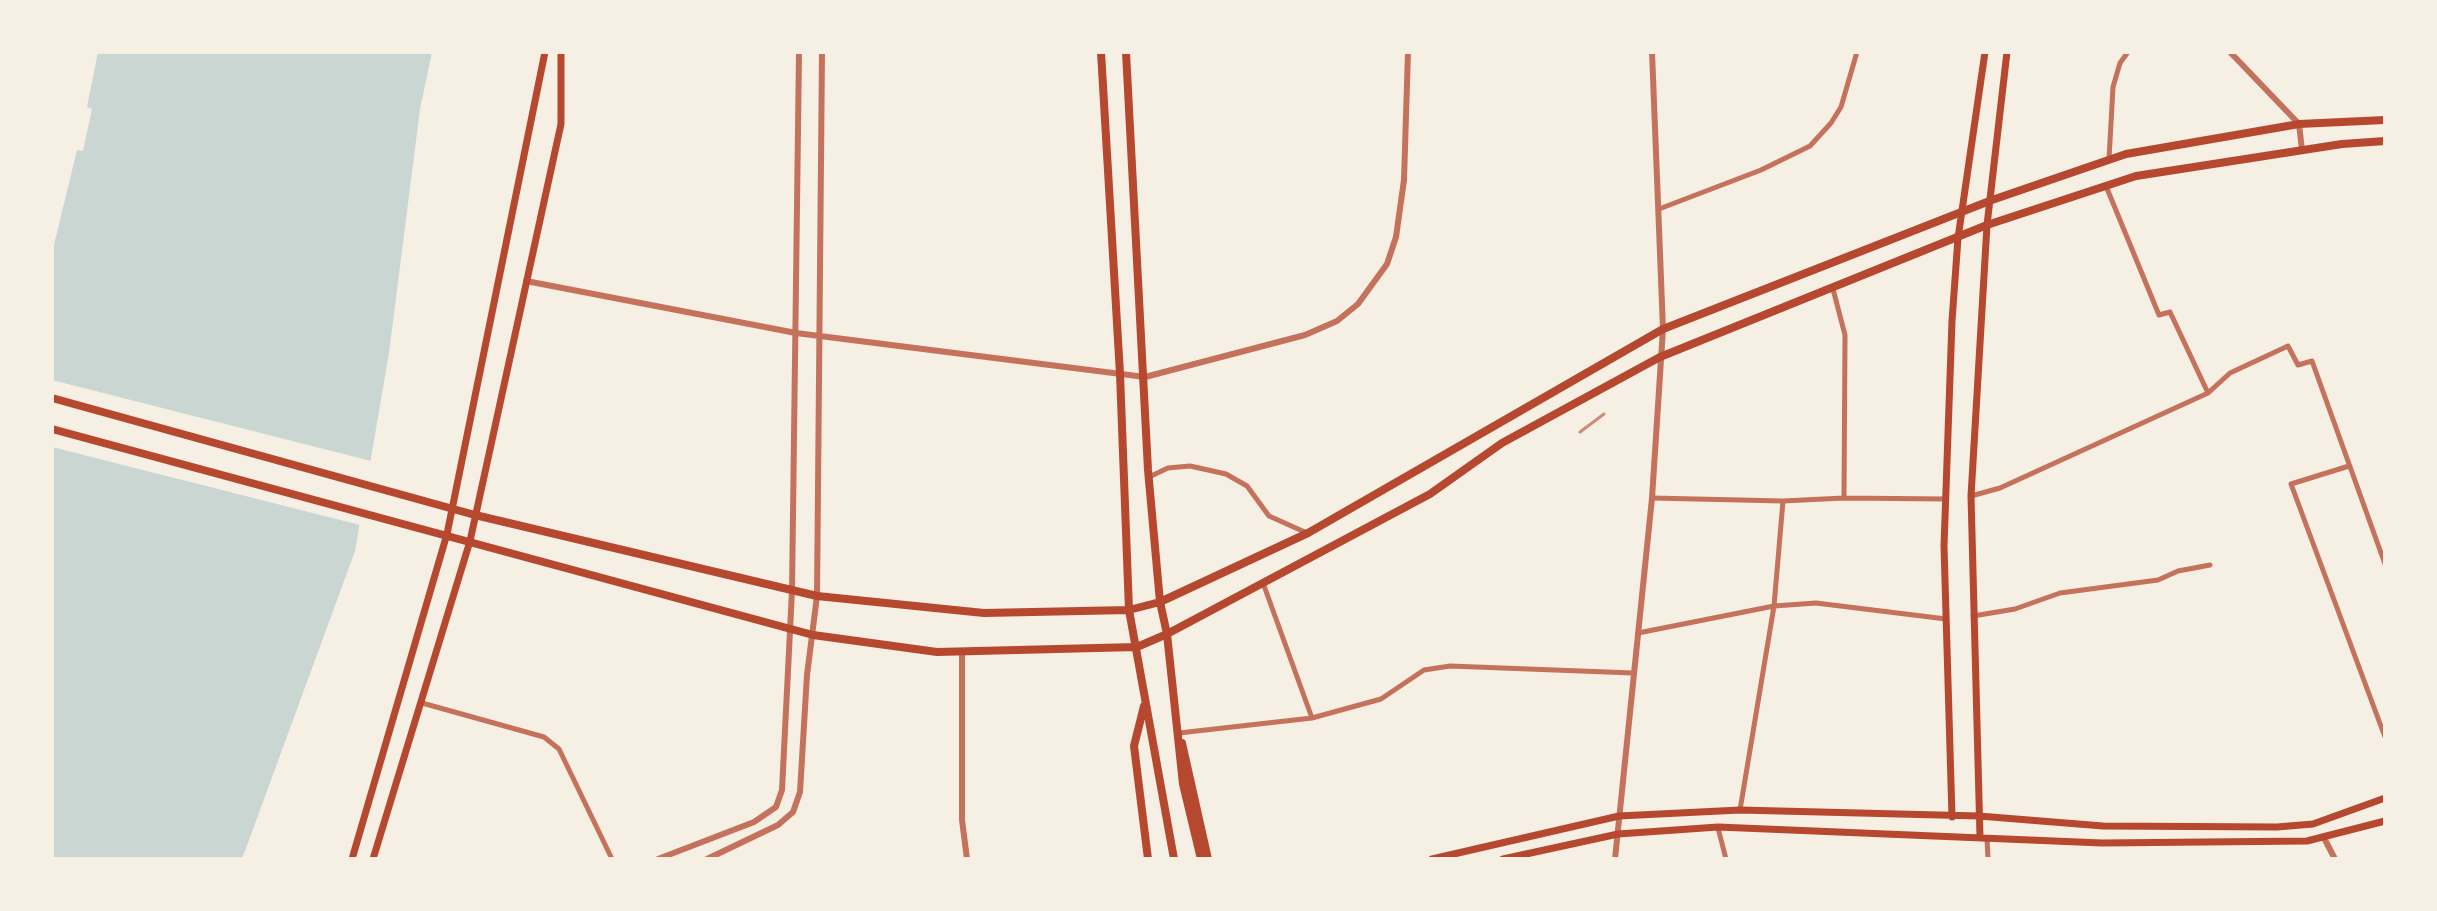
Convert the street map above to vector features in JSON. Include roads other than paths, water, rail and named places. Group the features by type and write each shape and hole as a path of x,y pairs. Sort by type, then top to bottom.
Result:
{"main road":[{"path":"352,859 447,534 545,52"},
{"path":"373,859 470,541 561,124 561,52"},
{"path":"1101,52 1120,374 1129,610 1159,791 1174,859"},
{"path":"1126,52 1149,477 1160,602 1167,634 1171,699 1183,784 1201,859"},
{"path":"1952,817 1946,499 1958,238 1985,52"},
{"path":"1983,837 1979,816 1971,496 1987,225 2007,52"},
{"path":"52,398 475,515 817,596 984,613 1129,610 1160,602 1308,533 1663,329 1992,200 2109,160 2299,124 2385,120"},
{"path":"52,429 813,635 904,650 1137,647 1430,494 1502,443 1660,357 1987,225 2136,176 2382,141"},
{"path":"1171,699 1208,859"},
{"path":"1145,701 1134,746 1148,859"},
{"path":"1432,859 1619,816 1740,810 1979,816 2103,826 2277,827 2313,824 2385,798"},
{"path":"1503,859 1618,834 1718,827 2102,843 2307,841 2385,821"}],"street":[{"path":"658,859 754,822 776,807 782,790 792,591 799,52"},
{"path":"707,859 778,825 793,812 800,792 807,675 817,596 822,52"},
{"path":"526,281 796,333 1145,377 1305,335 1337,321 1358,304 1387,264 1396,237 1404,180 1408,52"},
{"path":"1615,859 1652,498 1663,329 1652,52"},
{"path":"1659,209 1761,170 1810,146 1841,107 1857,52"},
{"path":"2109,160 2113,87 2120,63 2128,52"},
{"path":"2230,52 2299,124 2302,150"},
{"path":"2106,186 2159,315 2170,312 2208,393"},
{"path":"1833,289 1845,335 1844,498"},
{"path":"1971,496 2000,488 2208,393 2230,373 2288,346 2298,365 2312,361 2385,564"},
{"path":"1149,477 1168,468 1190,466 1226,474 1247,486 1269,516 1308,533"},
{"path":"2349,466 2291,484 2385,737"},
{"path":"1652,498 1783,501 1946,499"},
{"path":"1740,810 1774,606 1783,501"},
{"path":"1972,616 2015,609 2060,593 2158,580 2178,571 2210,565"},
{"path":"1263,583 1312,718"},
{"path":"1638,633 1774,606 1816,603 1947,619"},
{"path":"962,651 962,820 967,859"},
{"path":"1179,733 1312,718 1381,699 1424,670 1450,666 1633,673"},
{"path":"422,703 544,737 559,749 612,859"},
{"path":"1718,827 1726,859"},
{"path":"1983,837 1988,859"},
{"path":"2324,838 2335,859"}],"railway":[{"path":"1580,432 1604,414"}]}
